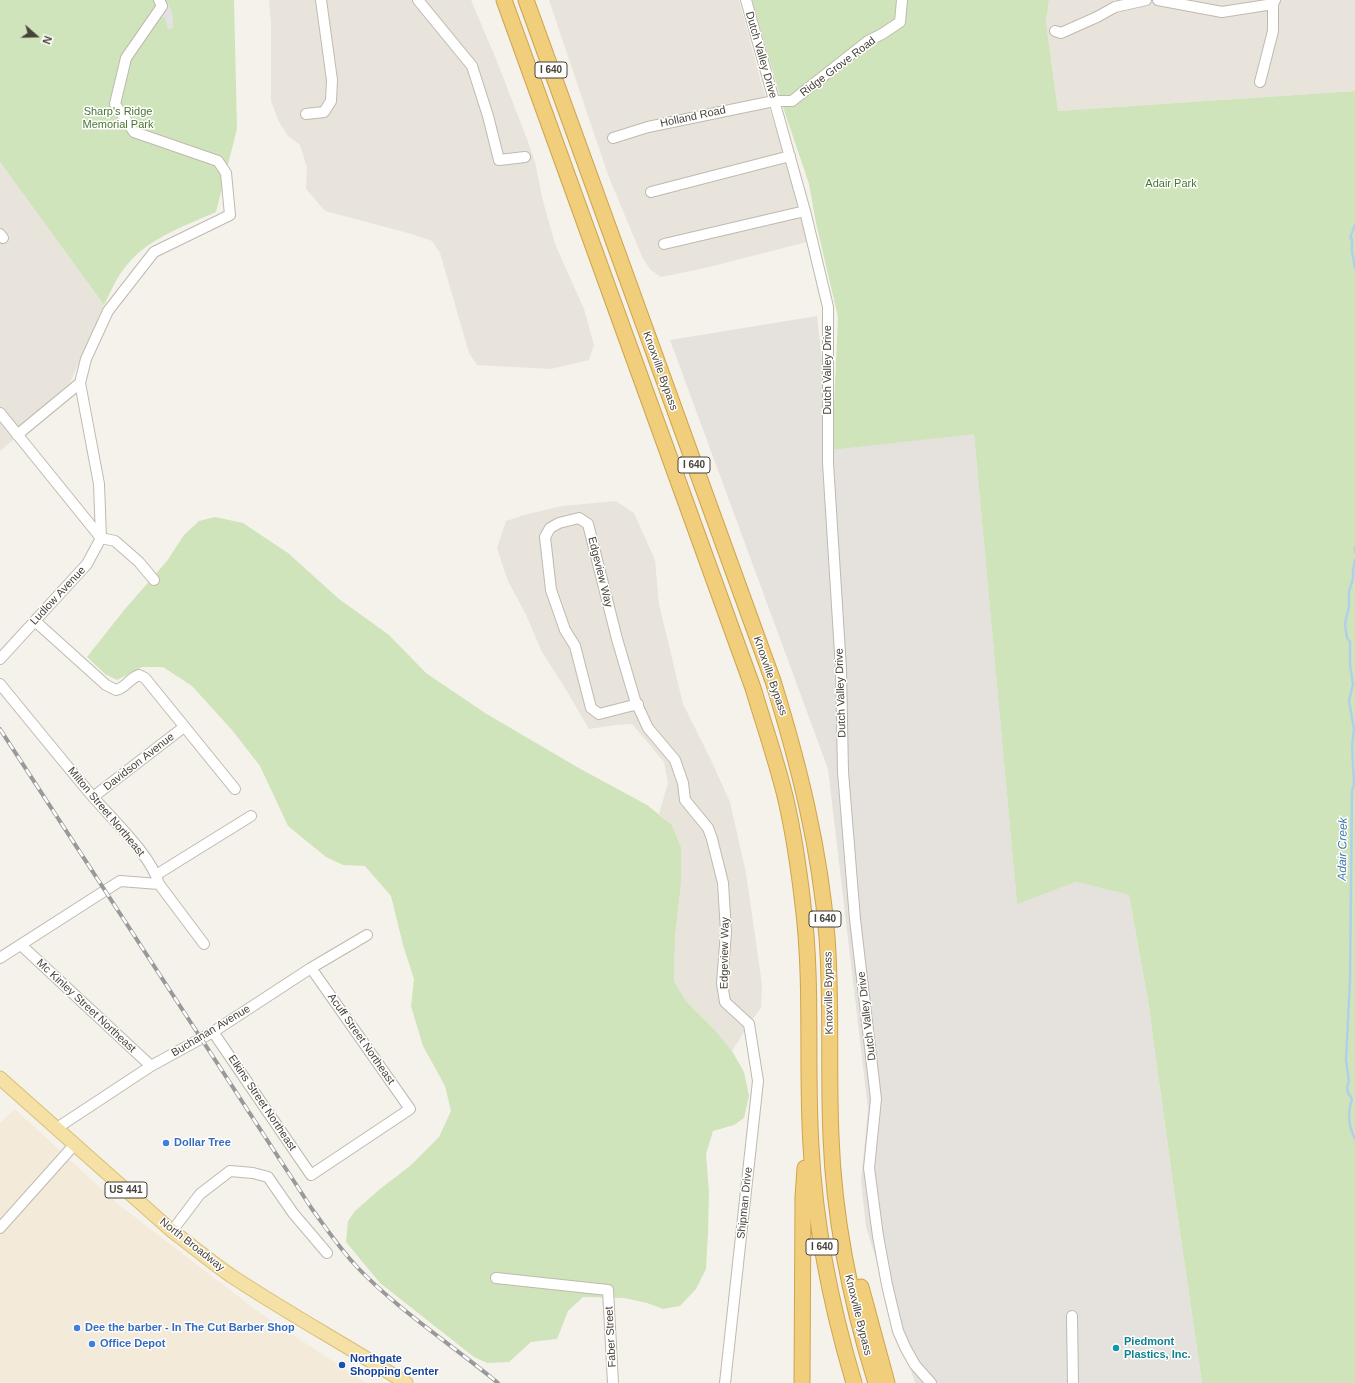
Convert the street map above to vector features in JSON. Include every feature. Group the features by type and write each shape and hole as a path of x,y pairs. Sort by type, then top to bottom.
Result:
{"highway":[{"name":"Knoxville Bypass","path":"504,0 753,688 781,780 794,845 803,905 806,938 809,992 809,1109 812,1170 818,1219 836,1319 854,1383"},
{"name":"Knoxville Bypass","path":"526,0 773,682 792,743 812,826 825,914 830,992 832,1167 840,1230 857,1316 876,1383"},
{"path":"792,743 809,775 820,824 829,878 834,925 838,998 840,1156 852,1243 863,1295 887,1383"},
{"path":"802,1383 803,1197 809,1109"}],"main road":[{"name":"North Broadway","path":"0,1078 172,1231 235,1278 406,1383"}],"street":[{"path":"101,538 99,484 80,383 86,359 108,311 154,252 230,215 226,173 218,161 134,132 115,104 126,58 162,6 159,0"},
{"path":"306,114 324,112 331,101 332,80 321,0"},
{"path":"418,0 472,66 488,116 499,160 525,157"},
{"name":"Dutch Valley Drive","path":"746,0 805,210 828,307 828,463 841,669 842,772 855,919 876,1099 869,1168 886,1285 898,1331 915,1365 931,1383"},
{"name":"Ridge Grove Road","path":"774,101 792,101 868,41 900,22 902,0"},
{"path":"1055,31 1061,33 1098,17 1115,7 1146,0"},
{"path":"1158,0 1222,12 1274,2 1273,31 1260,82"},
{"name":"Holland Road","path":"613,138 648,127 774,101"},
{"path":"651,192 790,156"},
{"path":"664,244 805,210"},
{"path":"17,435 80,383"},
{"path":"0,413 101,538 115,541 139,562 154,580"},
{"name":"Edgeview Way","path":"638,704 599,714 591,708 575,646 565,630 551,590 545,537 550,528 559,523 579,518 588,524 617,639 638,704 648,728 675,760 683,783 685,800 708,828 710,833 723,883 726,932 722,983 725,1002 748,1024"},
{"name":"Ludlow Avenue","path":"0,659 87,564 101,538"},
{"path":"35,621 106,685 116,690 123,688 132,678 139,675 145,678 235,789"},
{"name":"Milton Street Northeast","path":"0,684 93,797 134,842 157,880 204,944"},
{"name":"Davidson Avenue","path":"93,797 184,727"},
{"path":"0,958 120,881 157,880 251,816"},
{"name":"Buchanan Avenue","path":"57,1128 151,1066 213,1032 312,968 367,935"},
{"name":"Mc Kinley Street Northeast","path":"21,945 151,1066"},
{"name":"Acuff Street Northeast","path":"311,1175 410,1109 312,968"},
{"name":"Shipman Drive","path":"725,1383 758,1081 748,1024"},
{"name":"Elkins Street Northeast","path":"213,1032 311,1175"},
{"path":"0,1228 75,1144"},
{"path":"172,1231 200,1194 230,1171 253,1173 268,1177 293,1213 327,1253"},
{"name":"Faber Street","path":"496,1278 608,1290 613,1383"},
{"path":"1072,1316 1073,1383"}],"shaded area":[{"path":"163,0 167,2 171,9 173,28 168,29 165,18 161,17"},
{"path":"269,0 471,0 496,59 535,162 543,201 555,244 584,309 594,345 589,360 551,369 477,365 469,353 440,253 432,241 408,233 325,211 306,189 307,168 300,145 288,136 279,122 271,101 271,25"},
{"path":"549,0 739,0 761,82 789,172 807,242 705,268 661,277 651,270 643,259 608,175"},
{"path":"1049,0 1355,0 1355,91 1058,111 1046,22"},
{"path":"0,162 104,305 70,383 23,424 13,440 0,451"},
{"path":"817,316 832,450 974,433 1017,903 1076,882 1129,895 1148,1001 1202,1383 915,1383 866,1227 861,1181 868,1109 828,769 670,340"},
{"path":"616,501 634,513 655,560 659,604 683,704 730,802 746,873 762,984 761,1008 732,1051 714,1029 686,1001 674,981 675,937 681,884 681,847 672,825 659,814 668,783 664,762 632,724 589,729 542,652 526,615 507,579 497,548 506,521 562,506"},
{"path":"15,1109 119,1205 260,1313 366,1383 0,1383 0,1123"}],"green space":[{"name":"Sharp's Ridge Memorial Park","path":"0,0 234,0 237,129 216,212 165,235 142,250 132,259 120,274 104,305 0,162"},
{"name":"Adair Park","path":"752,0 1049,0 1046,22 1058,111 1355,91 1355,1383 1202,1383 1148,1001 1129,895 1076,882 1017,904 974,434 832,450 838,317 816,223 809,184 785,113"},
{"path":"215,517 243,523 288,553 339,599 389,635 426,673 485,713 577,767 647,805 672,825 681,847 681,884 675,937 674,981 686,1001 714,1029 732,1051 744,1072 749,1096 744,1118 734,1125 713,1131 706,1154 709,1192 706,1269 696,1289 680,1306 663,1309 647,1303 624,1298 583,1297 568,1311 557,1339 531,1342 509,1362 487,1363 474,1357 380,1283 346,1242 348,1221 355,1211 410,1166 439,1137 451,1111 445,1086 423,1046 411,1006 414,979 403,945 391,896 365,866 343,865 326,857 288,826 260,766 232,730 192,686 163,667 142,667 117,680 105,674 87,657 125,609 167,561 184,535 199,521"}],"waterway":[{"name":"Adair Creek","path":"1355,225 1350,238 1352,239 1352,252 1355,268"},
{"name":"Adair Creek","path":"1355,547 1355,552"},
{"name":"Adair Creek","path":"1355,560 1345,624 1347,638 1350,642 1350,665 1353,684 1349,701 1354,729 1352,747 1354,784 1352,791 1350,980 1346,1060 1349,1082 1347,1087 1348,1093 1352,1099 1349,1109 1349,1119 1355,1139"}],"railway":[{"path":"0,729 312,1209 339,1246 357,1267 390,1298 498,1383"}],"place":[{"name":"Dollar Tree","path":"166,1143"},
{"name":"Dee the barber - In The Cut Barber Shop","path":"77,1328"},
{"name":"Office Depot","path":"92,1344"},
{"name":"Piedmont Plastics, Inc.","path":"1116,1348"},
{"name":"Northgate Shopping Center","path":"342,1365"}]}
